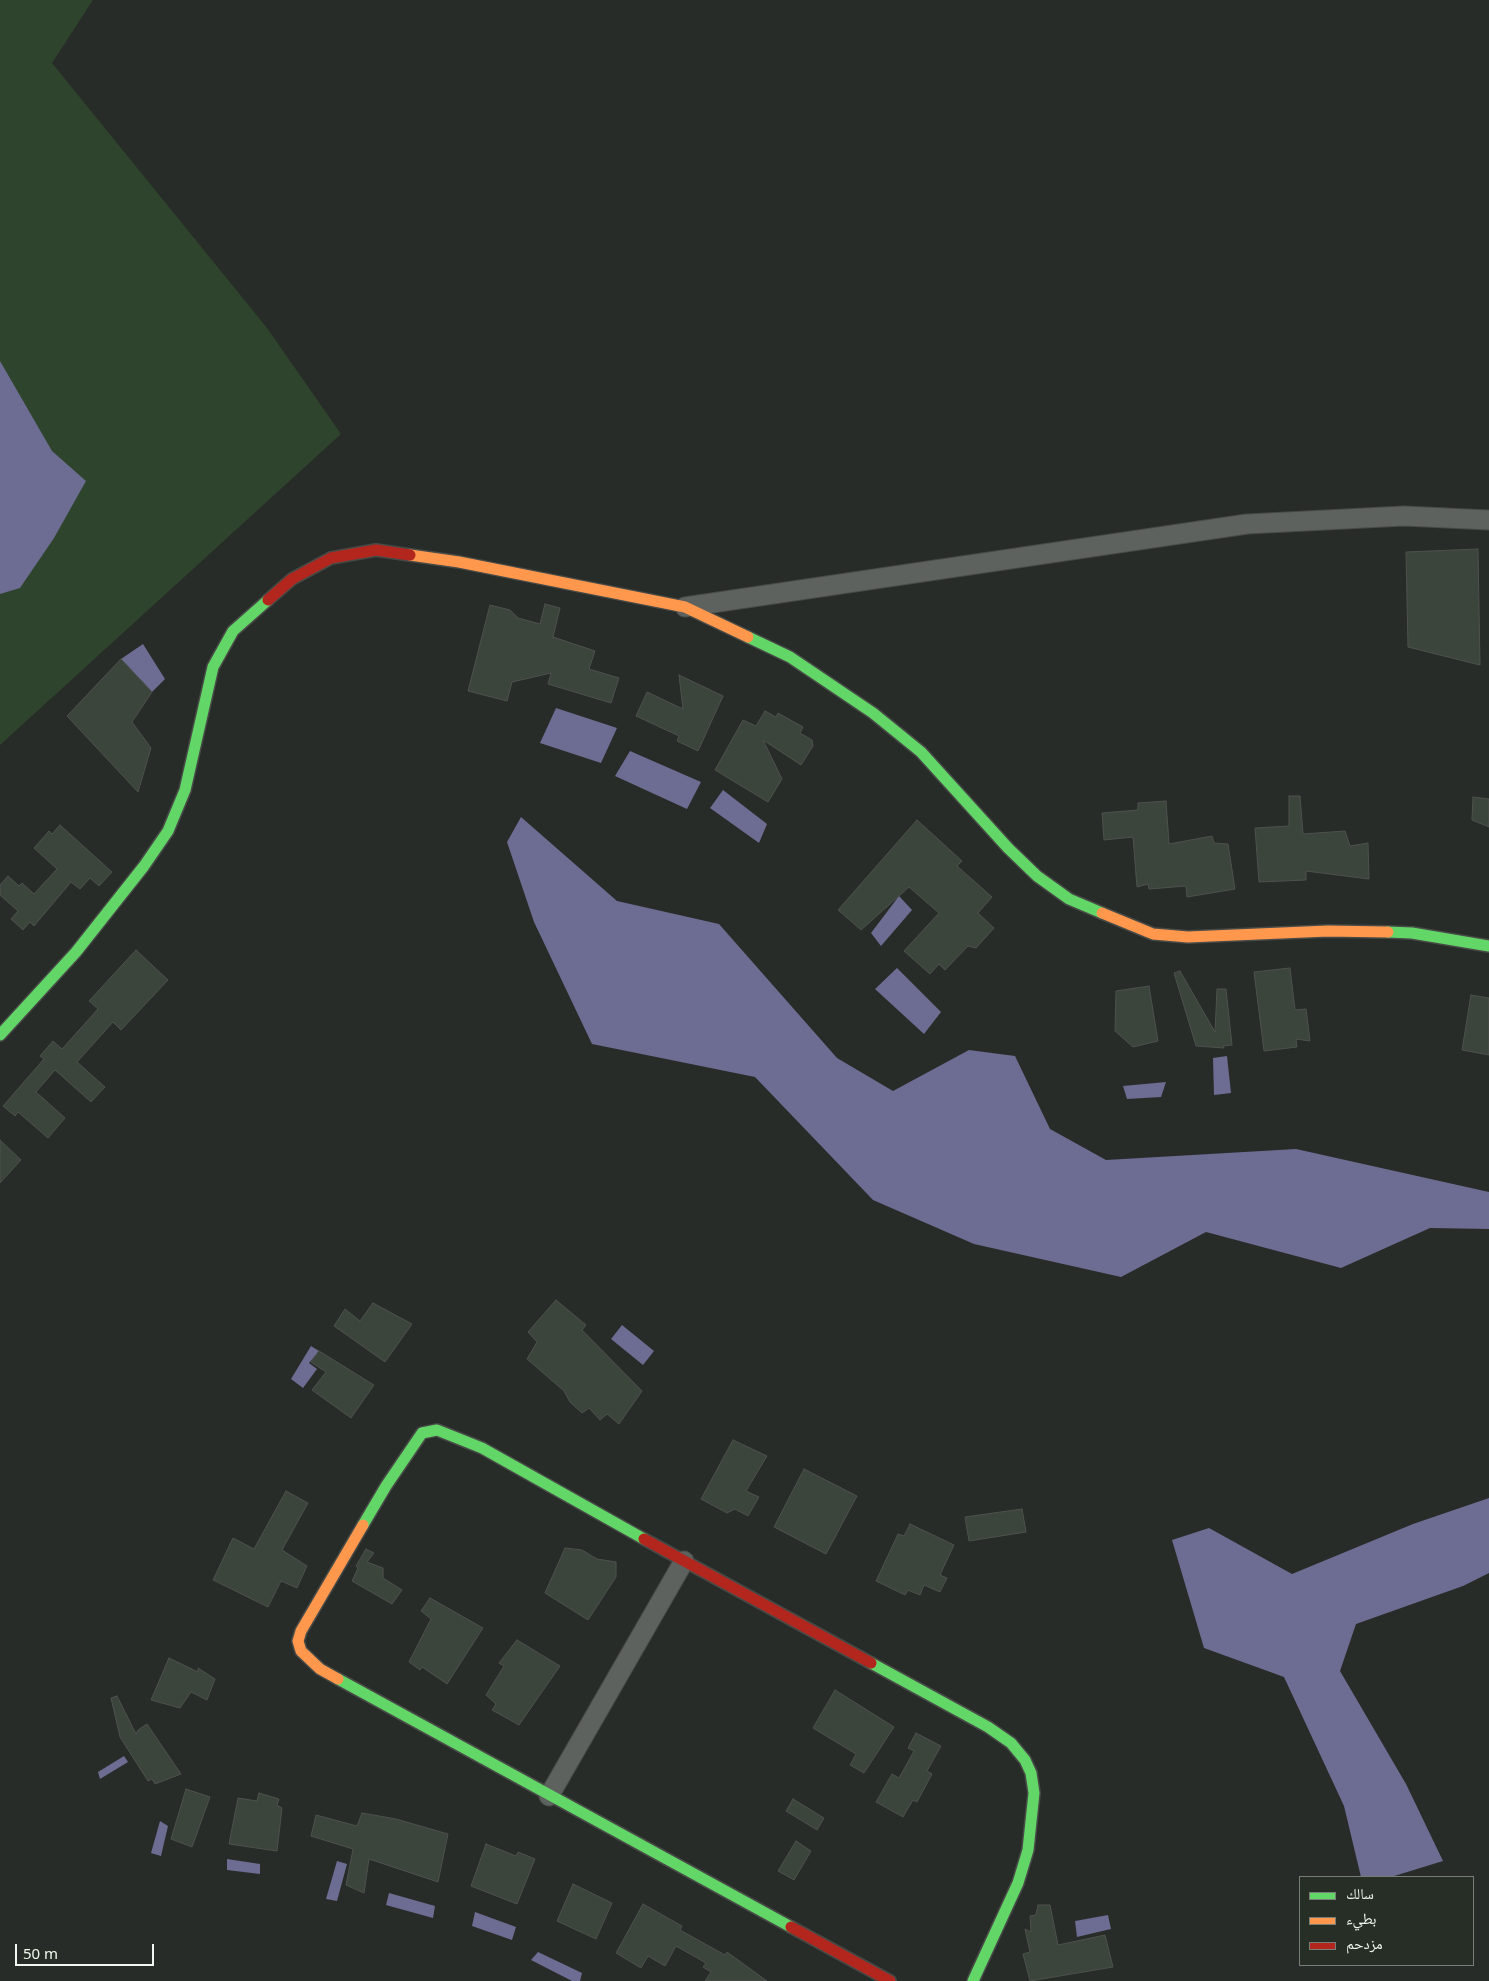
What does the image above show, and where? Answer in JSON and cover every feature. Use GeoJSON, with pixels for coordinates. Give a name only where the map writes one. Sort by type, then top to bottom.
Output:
{"type":"FeatureCollection","features":[{"type":"Feature","properties":{"kind":"street"},"geometry":{"type":"LineString","coordinates":[[684,607],[1247,524],[1404,516],[1489,520]]}},
{"type":"Feature","properties":{"kind":"street"},"geometry":{"type":"LineString","coordinates":[[0,1035],[76,952],[144,866],[168,831],[185,790],[213,667],[232,631],[292,579],[331,558],[376,550],[459,562],[684,607],[790,657],[873,713],[921,752],[1008,848],[1037,876],[1069,899],[1153,934],[1188,937],[1328,931],[1412,933],[1489,946]]}},
{"type":"Feature","properties":{"kind":"street"},"geometry":{"type":"LineString","coordinates":[[890,1981],[548,1796],[320,1669],[300,1651],[298,1641],[305,1624],[386,1486],[422,1434],[429,1430],[437,1430],[454,1435],[482,1448],[684,1562],[988,1727],[1011,1742],[1025,1760],[1031,1773],[1034,1793],[1028,1850],[1018,1883],[973,1981]]}},
{"type":"Feature","properties":{"kind":"street"},"geometry":{"type":"LineString","coordinates":[[548,1796],[684,1562]]}},
{"type":"Feature","properties":{"kind":"green space"},"geometry":{"type":"Polygon","coordinates":[[[0,0],[93,0],[52,63],[267,328],[341,434],[0,745],[0,0]]]}},
{"type":"Feature","properties":{"kind":"water"},"geometry":{"type":"Polygon","coordinates":[[[0,361],[52,451],[86,481],[54,538],[20,588],[0,594],[0,361]]]}},
{"type":"Feature","properties":{"kind":"water"},"geometry":{"type":"Polygon","coordinates":[[[143,644],[165,679],[152,692],[121,659],[143,644]]]}},
{"type":"Feature","properties":{"kind":"water"},"geometry":{"type":"Polygon","coordinates":[[[556,708],[617,728],[601,763],[540,743],[556,708]]]}},
{"type":"Feature","properties":{"kind":"water"},"geometry":{"type":"Polygon","coordinates":[[[630,751],[701,782],[687,809],[615,776],[630,751]]]}},
{"type":"Feature","properties":{"kind":"water"},"geometry":{"type":"Polygon","coordinates":[[[723,790],[767,824],[759,843],[710,808],[723,790]]]}},
{"type":"Feature","properties":{"kind":"water"},"geometry":{"type":"Polygon","coordinates":[[[521,817],[617,901],[719,924],[837,1058],[893,1091],[969,1050],[1015,1056],[1050,1129],[1106,1160],[1296,1149],[1489,1192],[1489,1229],[1430,1228],[1341,1268],[1206,1232],[1121,1277],[974,1244],[873,1200],[755,1077],[592,1044],[534,922],[507,842],[521,817]]]}},
{"type":"Feature","properties":{"kind":"water"},"geometry":{"type":"Polygon","coordinates":[[[899,896],[912,910],[881,946],[871,933],[899,896]]]}},
{"type":"Feature","properties":{"kind":"water"},"geometry":{"type":"Polygon","coordinates":[[[897,968],[941,1012],[924,1034],[875,989],[897,968]]]}},
{"type":"Feature","properties":{"kind":"water"},"geometry":{"type":"Polygon","coordinates":[[[1227,1056],[1231,1093],[1214,1095],[1213,1058],[1227,1056]]]}},
{"type":"Feature","properties":{"kind":"water"},"geometry":{"type":"Polygon","coordinates":[[[1166,1082],[1161,1097],[1127,1099],[1123,1086],[1166,1082]]]}},
{"type":"Feature","properties":{"kind":"water"},"geometry":{"type":"Polygon","coordinates":[[[622,1325],[654,1351],[643,1365],[611,1339],[622,1325]]]}},
{"type":"Feature","properties":{"kind":"water"},"geometry":{"type":"Polygon","coordinates":[[[311,1346],[319,1351],[309,1363],[317,1369],[303,1388],[291,1379],[311,1346]]]}},
{"type":"Feature","properties":{"kind":"water"},"geometry":{"type":"Polygon","coordinates":[[[1489,1498],[1489,1573],[1463,1586],[1356,1624],[1340,1671],[1406,1784],[1443,1861],[1394,1876],[1361,1876],[1344,1806],[1284,1677],[1204,1648],[1172,1540],[1209,1528],[1292,1574],[1413,1524],[1489,1498]]]}},
{"type":"Feature","properties":{"kind":"water"},"geometry":{"type":"Polygon","coordinates":[[[124,1756],[128,1762],[100,1779],[98,1772],[124,1756]]]}},
{"type":"Feature","properties":{"kind":"water"},"geometry":{"type":"Polygon","coordinates":[[[160,1821],[168,1826],[161,1856],[151,1853],[160,1821]]]}},
{"type":"Feature","properties":{"kind":"water"},"geometry":{"type":"Polygon","coordinates":[[[227,1859],[260,1864],[260,1874],[227,1870],[227,1859]]]}},
{"type":"Feature","properties":{"kind":"water"},"geometry":{"type":"Polygon","coordinates":[[[337,1861],[347,1864],[337,1901],[326,1899],[337,1861]]]}},
{"type":"Feature","properties":{"kind":"water"},"geometry":{"type":"Polygon","coordinates":[[[389,1893],[435,1906],[433,1918],[386,1905],[389,1893]]]}},
{"type":"Feature","properties":{"kind":"water"},"geometry":{"type":"Polygon","coordinates":[[[475,1912],[516,1927],[512,1940],[472,1926],[475,1912]]]}},
{"type":"Feature","properties":{"kind":"water"},"geometry":{"type":"Polygon","coordinates":[[[1108,1915],[1111,1929],[1077,1937],[1075,1921],[1108,1915]]]}},
{"type":"Feature","properties":{"kind":"water"},"geometry":{"type":"Polygon","coordinates":[[[538,1952],[582,1973],[580,1981],[572,1981],[531,1960],[538,1952]]]}},
{"type":"Feature","properties":{"kind":"building"},"geometry":{"type":"Polygon","coordinates":[[[1478,549],[1480,665],[1408,647],[1406,552],[1478,549]]]}},
{"type":"Feature","properties":{"kind":"building"},"geometry":{"type":"Polygon","coordinates":[[[545,604],[560,608],[553,637],[595,651],[589,669],[619,678],[611,703],[548,684],[551,673],[512,682],[507,701],[468,691],[490,605],[510,610],[518,618],[540,624],[545,604]]]}},
{"type":"Feature","properties":{"kind":"building"},"geometry":{"type":"Polygon","coordinates":[[[121,659],[152,692],[132,722],[151,748],[138,792],[67,716],[121,659]]]}},
{"type":"Feature","properties":{"kind":"building"},"geometry":{"type":"Polygon","coordinates":[[[679,675],[723,696],[698,751],[677,741],[679,736],[636,716],[647,692],[683,709],[679,675]]]}},
{"type":"Feature","properties":{"kind":"building"},"geometry":{"type":"Polygon","coordinates":[[[765,711],[776,717],[778,713],[803,727],[800,733],[812,740],[813,746],[801,765],[763,740],[782,779],[768,802],[715,770],[743,720],[756,726],[765,711]]]}},
{"type":"Feature","properties":{"kind":"building"},"geometry":{"type":"Polygon","coordinates":[[[1289,796],[1300,796],[1303,834],[1345,831],[1350,846],[1368,843],[1369,879],[1306,871],[1306,880],[1259,882],[1255,828],[1289,826],[1289,796]]]}},
{"type":"Feature","properties":{"kind":"building"},"geometry":{"type":"Polygon","coordinates":[[[1473,797],[1489,799],[1489,827],[1472,820],[1473,797]]]}},
{"type":"Feature","properties":{"kind":"building"},"geometry":{"type":"Polygon","coordinates":[[[1166,801],[1169,844],[1212,836],[1214,843],[1228,844],[1235,889],[1187,897],[1186,886],[1149,889],[1148,884],[1137,887],[1133,837],[1104,840],[1102,813],[1138,810],[1138,803],[1166,801]]]}},
{"type":"Feature","properties":{"kind":"building"},"geometry":{"type":"Polygon","coordinates":[[[917,820],[962,861],[957,866],[992,897],[978,913],[994,928],[976,948],[968,946],[945,970],[939,964],[930,974],[904,951],[939,913],[909,887],[861,930],[838,910],[917,820]]]}},
{"type":"Feature","properties":{"kind":"building"},"geometry":{"type":"Polygon","coordinates":[[[60,825],[112,872],[99,886],[90,878],[80,889],[71,882],[34,926],[30,922],[23,930],[11,919],[18,911],[0,895],[0,885],[8,876],[19,886],[22,883],[34,894],[57,869],[34,848],[49,831],[52,834],[60,825]]]}},
{"type":"Feature","properties":{"kind":"building"},"geometry":{"type":"Polygon","coordinates":[[[136,950],[168,980],[121,1030],[113,1022],[77,1062],[105,1087],[91,1102],[55,1070],[36,1092],[65,1118],[48,1138],[18,1112],[15,1116],[3,1106],[44,1059],[40,1056],[53,1041],[62,1049],[98,1009],[89,1001],[136,950]]]}},
{"type":"Feature","properties":{"kind":"building"},"geometry":{"type":"Polygon","coordinates":[[[1290,968],[1295,1010],[1306,1009],[1310,1041],[1296,1039],[1297,1047],[1264,1051],[1254,972],[1290,968]]]}},
{"type":"Feature","properties":{"kind":"building"},"geometry":{"type":"Polygon","coordinates":[[[1180,971],[1215,1032],[1217,989],[1226,989],[1232,1045],[1223,1046],[1224,1048],[1196,1046],[1174,973],[1180,971]]]}},
{"type":"Feature","properties":{"kind":"building"},"geometry":{"type":"Polygon","coordinates":[[[1149,986],[1158,1041],[1133,1047],[1115,1031],[1116,991],[1149,986]]]}},
{"type":"Feature","properties":{"kind":"building"},"geometry":{"type":"Polygon","coordinates":[[[1471,995],[1489,998],[1489,1055],[1462,1050],[1471,995]]]}},
{"type":"Feature","properties":{"kind":"building"},"geometry":{"type":"Polygon","coordinates":[[[0,1140],[21,1160],[0,1183],[0,1140]]]}},
{"type":"Feature","properties":{"kind":"building"},"geometry":{"type":"Polygon","coordinates":[[[556,1300],[586,1325],[582,1330],[642,1391],[619,1424],[607,1414],[600,1420],[589,1408],[582,1413],[570,1402],[564,1391],[527,1359],[537,1342],[528,1332],[556,1300]]]}},
{"type":"Feature","properties":{"kind":"building"},"geometry":{"type":"Polygon","coordinates":[[[373,1303],[412,1324],[385,1362],[334,1326],[345,1309],[360,1321],[373,1303]]]}},
{"type":"Feature","properties":{"kind":"building"},"geometry":{"type":"Polygon","coordinates":[[[319,1351],[374,1385],[351,1418],[312,1390],[326,1372],[311,1362],[319,1351]]]}},
{"type":"Feature","properties":{"kind":"building"},"geometry":{"type":"Polygon","coordinates":[[[733,1440],[767,1456],[746,1491],[759,1497],[748,1516],[735,1509],[727,1513],[701,1499],[733,1440]]]}},
{"type":"Feature","properties":{"kind":"building"},"geometry":{"type":"Polygon","coordinates":[[[804,1469],[857,1496],[826,1554],[774,1527],[804,1469]]]}},
{"type":"Feature","properties":{"kind":"building"},"geometry":{"type":"Polygon","coordinates":[[[286,1491],[308,1503],[282,1550],[307,1566],[297,1588],[281,1581],[268,1607],[213,1580],[233,1538],[254,1549],[286,1491]]]}},
{"type":"Feature","properties":{"kind":"building"},"geometry":{"type":"Polygon","coordinates":[[[1022,1509],[1026,1532],[969,1541],[965,1517],[1022,1509]]]}},
{"type":"Feature","properties":{"kind":"building"},"geometry":{"type":"Polygon","coordinates":[[[910,1524],[954,1545],[940,1575],[947,1578],[940,1592],[924,1585],[920,1595],[908,1590],[905,1595],[876,1581],[898,1534],[904,1536],[910,1524]]]}},
{"type":"Feature","properties":{"kind":"building"},"geometry":{"type":"Polygon","coordinates":[[[565,1548],[582,1550],[597,1559],[616,1562],[616,1577],[588,1620],[545,1593],[565,1548]]]}},
{"type":"Feature","properties":{"kind":"building"},"geometry":{"type":"Polygon","coordinates":[[[366,1549],[374,1553],[367,1562],[383,1568],[383,1578],[402,1590],[392,1604],[352,1581],[358,1568],[356,1566],[366,1549]]]}},
{"type":"Feature","properties":{"kind":"building"},"geometry":{"type":"Polygon","coordinates":[[[430,1598],[483,1628],[447,1684],[422,1667],[420,1670],[409,1662],[431,1619],[421,1611],[430,1598]]]}},
{"type":"Feature","properties":{"kind":"building"},"geometry":{"type":"Polygon","coordinates":[[[517,1640],[560,1666],[519,1725],[492,1710],[496,1704],[486,1695],[504,1666],[499,1663],[517,1640]]]}},
{"type":"Feature","properties":{"kind":"building"},"geometry":{"type":"Polygon","coordinates":[[[169,1658],[198,1672],[198,1668],[215,1679],[207,1700],[191,1692],[180,1708],[151,1700],[169,1658]]]}},
{"type":"Feature","properties":{"kind":"building"},"geometry":{"type":"Polygon","coordinates":[[[835,1690],[894,1727],[864,1773],[850,1765],[856,1754],[813,1728],[835,1690]]]}},
{"type":"Feature","properties":{"kind":"building"},"geometry":{"type":"Polygon","coordinates":[[[117,1696],[136,1734],[138,1730],[147,1724],[181,1774],[155,1784],[152,1779],[148,1781],[120,1737],[111,1698],[117,1696]]]}},
{"type":"Feature","properties":{"kind":"building"},"geometry":{"type":"Polygon","coordinates":[[[916,1733],[941,1746],[927,1771],[932,1774],[917,1802],[913,1800],[903,1817],[876,1802],[892,1774],[899,1778],[914,1751],[908,1748],[916,1733]]]}},
{"type":"Feature","properties":{"kind":"building"},"geometry":{"type":"Polygon","coordinates":[[[186,1789],[210,1797],[192,1847],[171,1839],[186,1789]]]}},
{"type":"Feature","properties":{"kind":"building"},"geometry":{"type":"Polygon","coordinates":[[[259,1793],[279,1799],[277,1805],[282,1808],[277,1851],[229,1844],[238,1798],[257,1801],[259,1793]]]}},
{"type":"Feature","properties":{"kind":"building"},"geometry":{"type":"Polygon","coordinates":[[[793,1799],[824,1818],[817,1830],[786,1811],[793,1799]]]}},
{"type":"Feature","properties":{"kind":"building"},"geometry":{"type":"Polygon","coordinates":[[[362,1813],[396,1819],[448,1834],[438,1882],[369,1859],[364,1893],[346,1885],[353,1849],[311,1836],[316,1815],[357,1826],[362,1813]]]}},
{"type":"Feature","properties":{"kind":"building"},"geometry":{"type":"Polygon","coordinates":[[[796,1841],[811,1851],[794,1880],[778,1871],[796,1841]]]}},
{"type":"Feature","properties":{"kind":"building"},"geometry":{"type":"Polygon","coordinates":[[[486,1844],[516,1856],[518,1852],[535,1859],[517,1904],[471,1886],[486,1844]]]}},
{"type":"Feature","properties":{"kind":"building"},"geometry":{"type":"Polygon","coordinates":[[[573,1884],[612,1903],[596,1939],[557,1921],[573,1884]]]}},
{"type":"Feature","properties":{"kind":"building"},"geometry":{"type":"Polygon","coordinates":[[[643,1904],[682,1926],[680,1930],[725,1955],[727,1952],[767,1981],[705,1981],[711,1972],[703,1967],[706,1963],[676,1946],[665,1966],[648,1956],[641,1968],[616,1953],[643,1904]]]}},
{"type":"Feature","properties":{"kind":"building"},"geometry":{"type":"Polygon","coordinates":[[[1038,1905],[1050,1905],[1058,1945],[1105,1935],[1113,1967],[1030,1981],[1023,1954],[1030,1952],[1025,1929],[1031,1932],[1030,1916],[1036,1915],[1038,1905]]]}},
{"type":"Feature","properties":{"kind":"traffic: fast"},"geometry":{"type":"LineString","coordinates":[[0,1035],[76,952],[144,866],[168,831],[185,790],[213,667],[233,631],[268,600]]}},
{"type":"Feature","properties":{"kind":"traffic: fast"},"geometry":{"type":"LineString","coordinates":[[748,637],[790,657],[873,713],[921,752],[1008,848],[1037,876],[1069,899],[1102,913]]}},
{"type":"Feature","properties":{"kind":"traffic: fast"},"geometry":{"type":"LineString","coordinates":[[1388,932],[1412,933],[1489,946]]}},
{"type":"Feature","properties":{"kind":"traffic: fast"},"geometry":{"type":"LineString","coordinates":[[363,1525],[386,1486],[422,1433],[437,1430],[482,1448],[644,1539]]}},
{"type":"Feature","properties":{"kind":"traffic: fast"},"geometry":{"type":"LineString","coordinates":[[871,1663],[988,1727],[1011,1743],[1025,1760],[1031,1773],[1034,1793],[1028,1850],[1018,1883],[973,1981]]}},
{"type":"Feature","properties":{"kind":"traffic: fast"},"geometry":{"type":"LineString","coordinates":[[338,1679],[791,1927]]}},
{"type":"Feature","properties":{"kind":"traffic: slow"},"geometry":{"type":"LineString","coordinates":[[410,555],[459,562],[685,607],[748,637]]}},
{"type":"Feature","properties":{"kind":"traffic: slow"},"geometry":{"type":"LineString","coordinates":[[1102,913],[1153,934],[1188,937],[1328,931],[1388,932]]}},
{"type":"Feature","properties":{"kind":"traffic: slow"},"geometry":{"type":"LineString","coordinates":[[338,1679],[320,1669],[301,1651],[298,1641],[301,1631],[363,1525]]}},
{"type":"Feature","properties":{"kind":"traffic: jam"},"geometry":{"type":"LineString","coordinates":[[268,600],[292,579],[331,558],[376,550],[410,555]]}},
{"type":"Feature","properties":{"kind":"traffic: jam"},"geometry":{"type":"LineString","coordinates":[[644,1539],[871,1663]]}},
{"type":"Feature","properties":{"kind":"traffic: jam"},"geometry":{"type":"LineString","coordinates":[[791,1927],[890,1981]]}}]}
